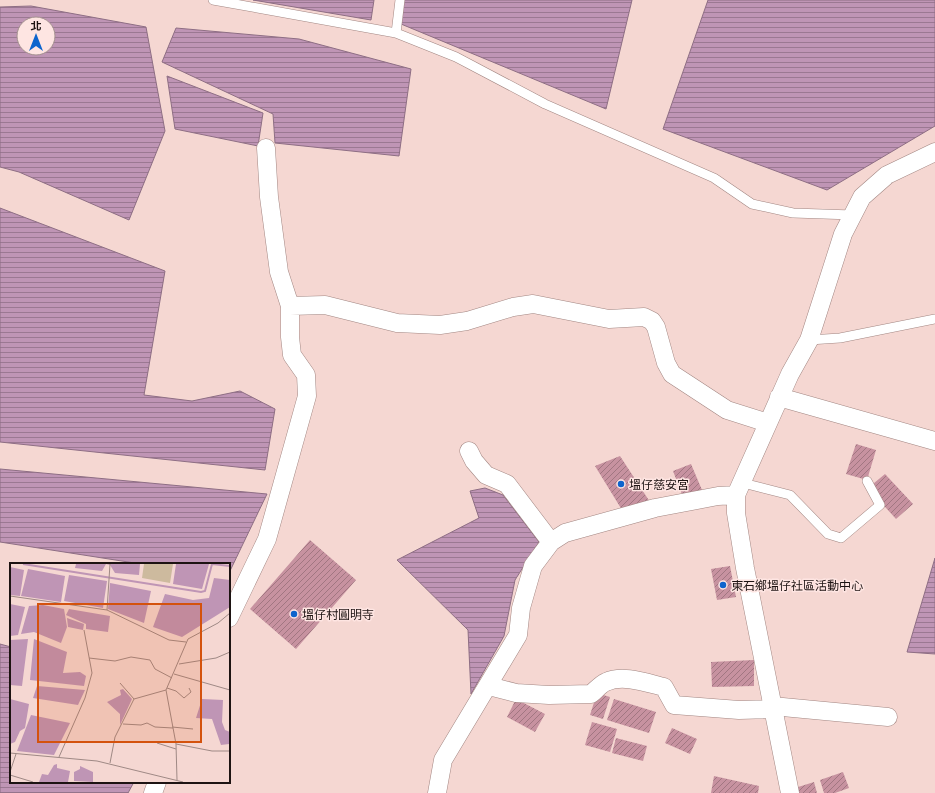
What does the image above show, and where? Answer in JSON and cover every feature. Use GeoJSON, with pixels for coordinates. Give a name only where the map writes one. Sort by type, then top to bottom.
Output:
{"type":"FeatureCollection","features":[{"type":"Feature","properties":{"kind":"street"},"geometry":{"type":"LineString","coordinates":[[230,616],[267,539],[307,396],[306,375],[292,355],[290,337],[290,306],[278,272],[269,197],[266,148]]}},
{"type":"Feature","properties":{"kind":"street"},"geometry":{"type":"LineString","coordinates":[[790,793],[745,568],[736,513],[740,489],[779,397],[808,340],[843,234],[862,197],[887,175],[935,152]]}},
{"type":"Feature","properties":{"kind":"street"},"geometry":{"type":"LineString","coordinates":[[290,306],[324,306],[397,323],[440,325],[467,321],[513,307],[533,304],[609,320],[644,317],[652,321],[656,327],[666,363],[672,374],[727,410],[768,423]]}},
{"type":"Feature","properties":{"kind":"street"},"geometry":{"type":"LineString","coordinates":[[779,397],[935,441]]}},
{"type":"Feature","properties":{"kind":"street"},"geometry":{"type":"LineString","coordinates":[[469,451],[474,462],[486,475],[507,484],[551,542]]}},
{"type":"Feature","properties":{"kind":"street"},"geometry":{"type":"LineString","coordinates":[[437,793],[443,760],[489,686],[518,635],[521,608],[533,566],[551,542],[565,533],[655,508],[718,496],[740,489]]}},
{"type":"Feature","properties":{"kind":"street"},"geometry":{"type":"LineString","coordinates":[[489,686],[516,693],[591,694],[605,682],[613,679],[628,679],[664,687],[674,705],[739,710],[773,708],[888,717]]}},
{"type":"Feature","properties":{"kind":"street"},"geometry":{"type":"LineString","coordinates":[[153,793],[157,783]]}},
{"type":"Feature","properties":{"kind":"lane"},"geometry":{"type":"LineString","coordinates":[[213,0],[396,33],[456,56],[545,104],[714,178],[752,204],[793,213],[853,215]]}},
{"type":"Feature","properties":{"kind":"lane"},"geometry":{"type":"LineString","coordinates":[[396,33],[400,0]]}},
{"type":"Feature","properties":{"kind":"lane"},"geometry":{"type":"LineString","coordinates":[[808,340],[840,338],[935,319]]}},
{"type":"Feature","properties":{"kind":"lane"},"geometry":{"type":"LineString","coordinates":[[740,489],[790,495],[828,534],[841,538],[880,505],[867,481]]}},
{"type":"Feature","properties":{"kind":"shaded area"},"geometry":{"type":"Polygon","coordinates":[[[253,0],[374,0],[371,20],[253,0]]]}},
{"type":"Feature","properties":{"kind":"shaded area"},"geometry":{"type":"Polygon","coordinates":[[[403,0],[632,0],[606,109],[401,24],[403,0]]]}},
{"type":"Feature","properties":{"kind":"shaded area"},"geometry":{"type":"Polygon","coordinates":[[[708,0],[935,0],[935,126],[827,190],[663,129],[708,0]]]}},
{"type":"Feature","properties":{"kind":"shaded area"},"geometry":{"type":"Polygon","coordinates":[[[31,6],[146,27],[165,131],[129,220],[19,172],[0,167],[0,7],[31,6]]]}},
{"type":"Feature","properties":{"kind":"shaded area"},"geometry":{"type":"Polygon","coordinates":[[[176,28],[299,39],[411,69],[399,156],[275,143],[273,114],[162,62],[176,28]]]}},
{"type":"Feature","properties":{"kind":"shaded area"},"geometry":{"type":"Polygon","coordinates":[[[167,76],[263,113],[258,146],[175,129],[167,76]]]}},
{"type":"Feature","properties":{"kind":"shaded area"},"geometry":{"type":"Polygon","coordinates":[[[0,208],[165,271],[144,395],[192,401],[240,391],[275,409],[265,470],[0,442],[0,208]]]}},
{"type":"Feature","properties":{"kind":"shaded area"},"geometry":{"type":"Polygon","coordinates":[[[0,469],[267,494],[230,571],[230,563],[135,563],[0,542],[0,469]]]}},
{"type":"Feature","properties":{"kind":"shaded area"},"geometry":{"type":"Polygon","coordinates":[[[485,488],[503,495],[539,542],[515,580],[504,636],[471,694],[468,630],[397,560],[479,518],[470,491],[485,488]]]}},
{"type":"Feature","properties":{"kind":"shaded area"},"geometry":{"type":"Polygon","coordinates":[[[935,558],[935,654],[907,652],[935,558]]]}},
{"type":"Feature","properties":{"kind":"shaded area"},"geometry":{"type":"Polygon","coordinates":[[[0,644],[10,647],[10,783],[133,783],[128,793],[0,793],[0,644]]]}},
{"type":"Feature","properties":{"kind":"building"},"geometry":{"type":"Polygon","coordinates":[[[856,444],[876,450],[867,480],[846,474],[856,444]]]}},
{"type":"Feature","properties":{"kind":"building"},"geometry":{"type":"Polygon","coordinates":[[[620,456],[650,502],[622,510],[595,466],[620,456]]]}},
{"type":"Feature","properties":{"kind":"building"},"geometry":{"type":"Polygon","coordinates":[[[691,464],[702,490],[683,497],[673,471],[691,464]]]}},
{"type":"Feature","properties":{"kind":"building"},"geometry":{"type":"Polygon","coordinates":[[[885,474],[913,504],[896,519],[868,488],[885,474]]]}},
{"type":"Feature","properties":{"kind":"building"},"geometry":{"type":"Polygon","coordinates":[[[310,540],[356,580],[296,649],[250,609],[310,540]]]}},
{"type":"Feature","properties":{"kind":"building"},"geometry":{"type":"Polygon","coordinates":[[[730,566],[736,597],[717,600],[711,569],[730,566]]]}},
{"type":"Feature","properties":{"kind":"building"},"geometry":{"type":"Polygon","coordinates":[[[754,660],[754,686],[712,687],[711,662],[754,660]]]}},
{"type":"Feature","properties":{"kind":"building"},"geometry":{"type":"Polygon","coordinates":[[[597,693],[610,697],[603,719],[590,715],[597,693]]]}},
{"type":"Feature","properties":{"kind":"building"},"geometry":{"type":"Polygon","coordinates":[[[516,699],[545,714],[535,732],[507,717],[516,699]]]}},
{"type":"Feature","properties":{"kind":"building"},"geometry":{"type":"Polygon","coordinates":[[[614,699],[656,712],[649,733],[607,720],[614,699]]]}},
{"type":"Feature","properties":{"kind":"building"},"geometry":{"type":"Polygon","coordinates":[[[592,722],[617,729],[610,752],[585,745],[592,722]]]}},
{"type":"Feature","properties":{"kind":"building"},"geometry":{"type":"Polygon","coordinates":[[[672,728],[697,739],[690,754],[665,743],[672,728]]]}},
{"type":"Feature","properties":{"kind":"building"},"geometry":{"type":"Polygon","coordinates":[[[616,738],[647,746],[643,761],[612,753],[616,738]]]}},
{"type":"Feature","properties":{"kind":"building"},"geometry":{"type":"Polygon","coordinates":[[[843,772],[849,788],[835,793],[824,793],[820,780],[843,772]]]}},
{"type":"Feature","properties":{"kind":"building"},"geometry":{"type":"Polygon","coordinates":[[[714,776],[759,786],[758,793],[711,793],[714,776]]]}},
{"type":"Feature","properties":{"kind":"building"},"geometry":{"type":"Polygon","coordinates":[[[814,782],[817,793],[797,793],[795,788],[814,782]]]}},
{"type":"Feature","properties":{"kind":"place","name":"塭仔慈安宮"},"geometry":{"type":"Point","coordinates":[621,484]}},
{"type":"Feature","properties":{"kind":"place","name":"東石鄉塭仔社區活動中心"},"geometry":{"type":"Point","coordinates":[723,585]}},
{"type":"Feature","properties":{"kind":"place","name":"塭仔村圓明寺"},"geometry":{"type":"Point","coordinates":[294,614]}}]}
